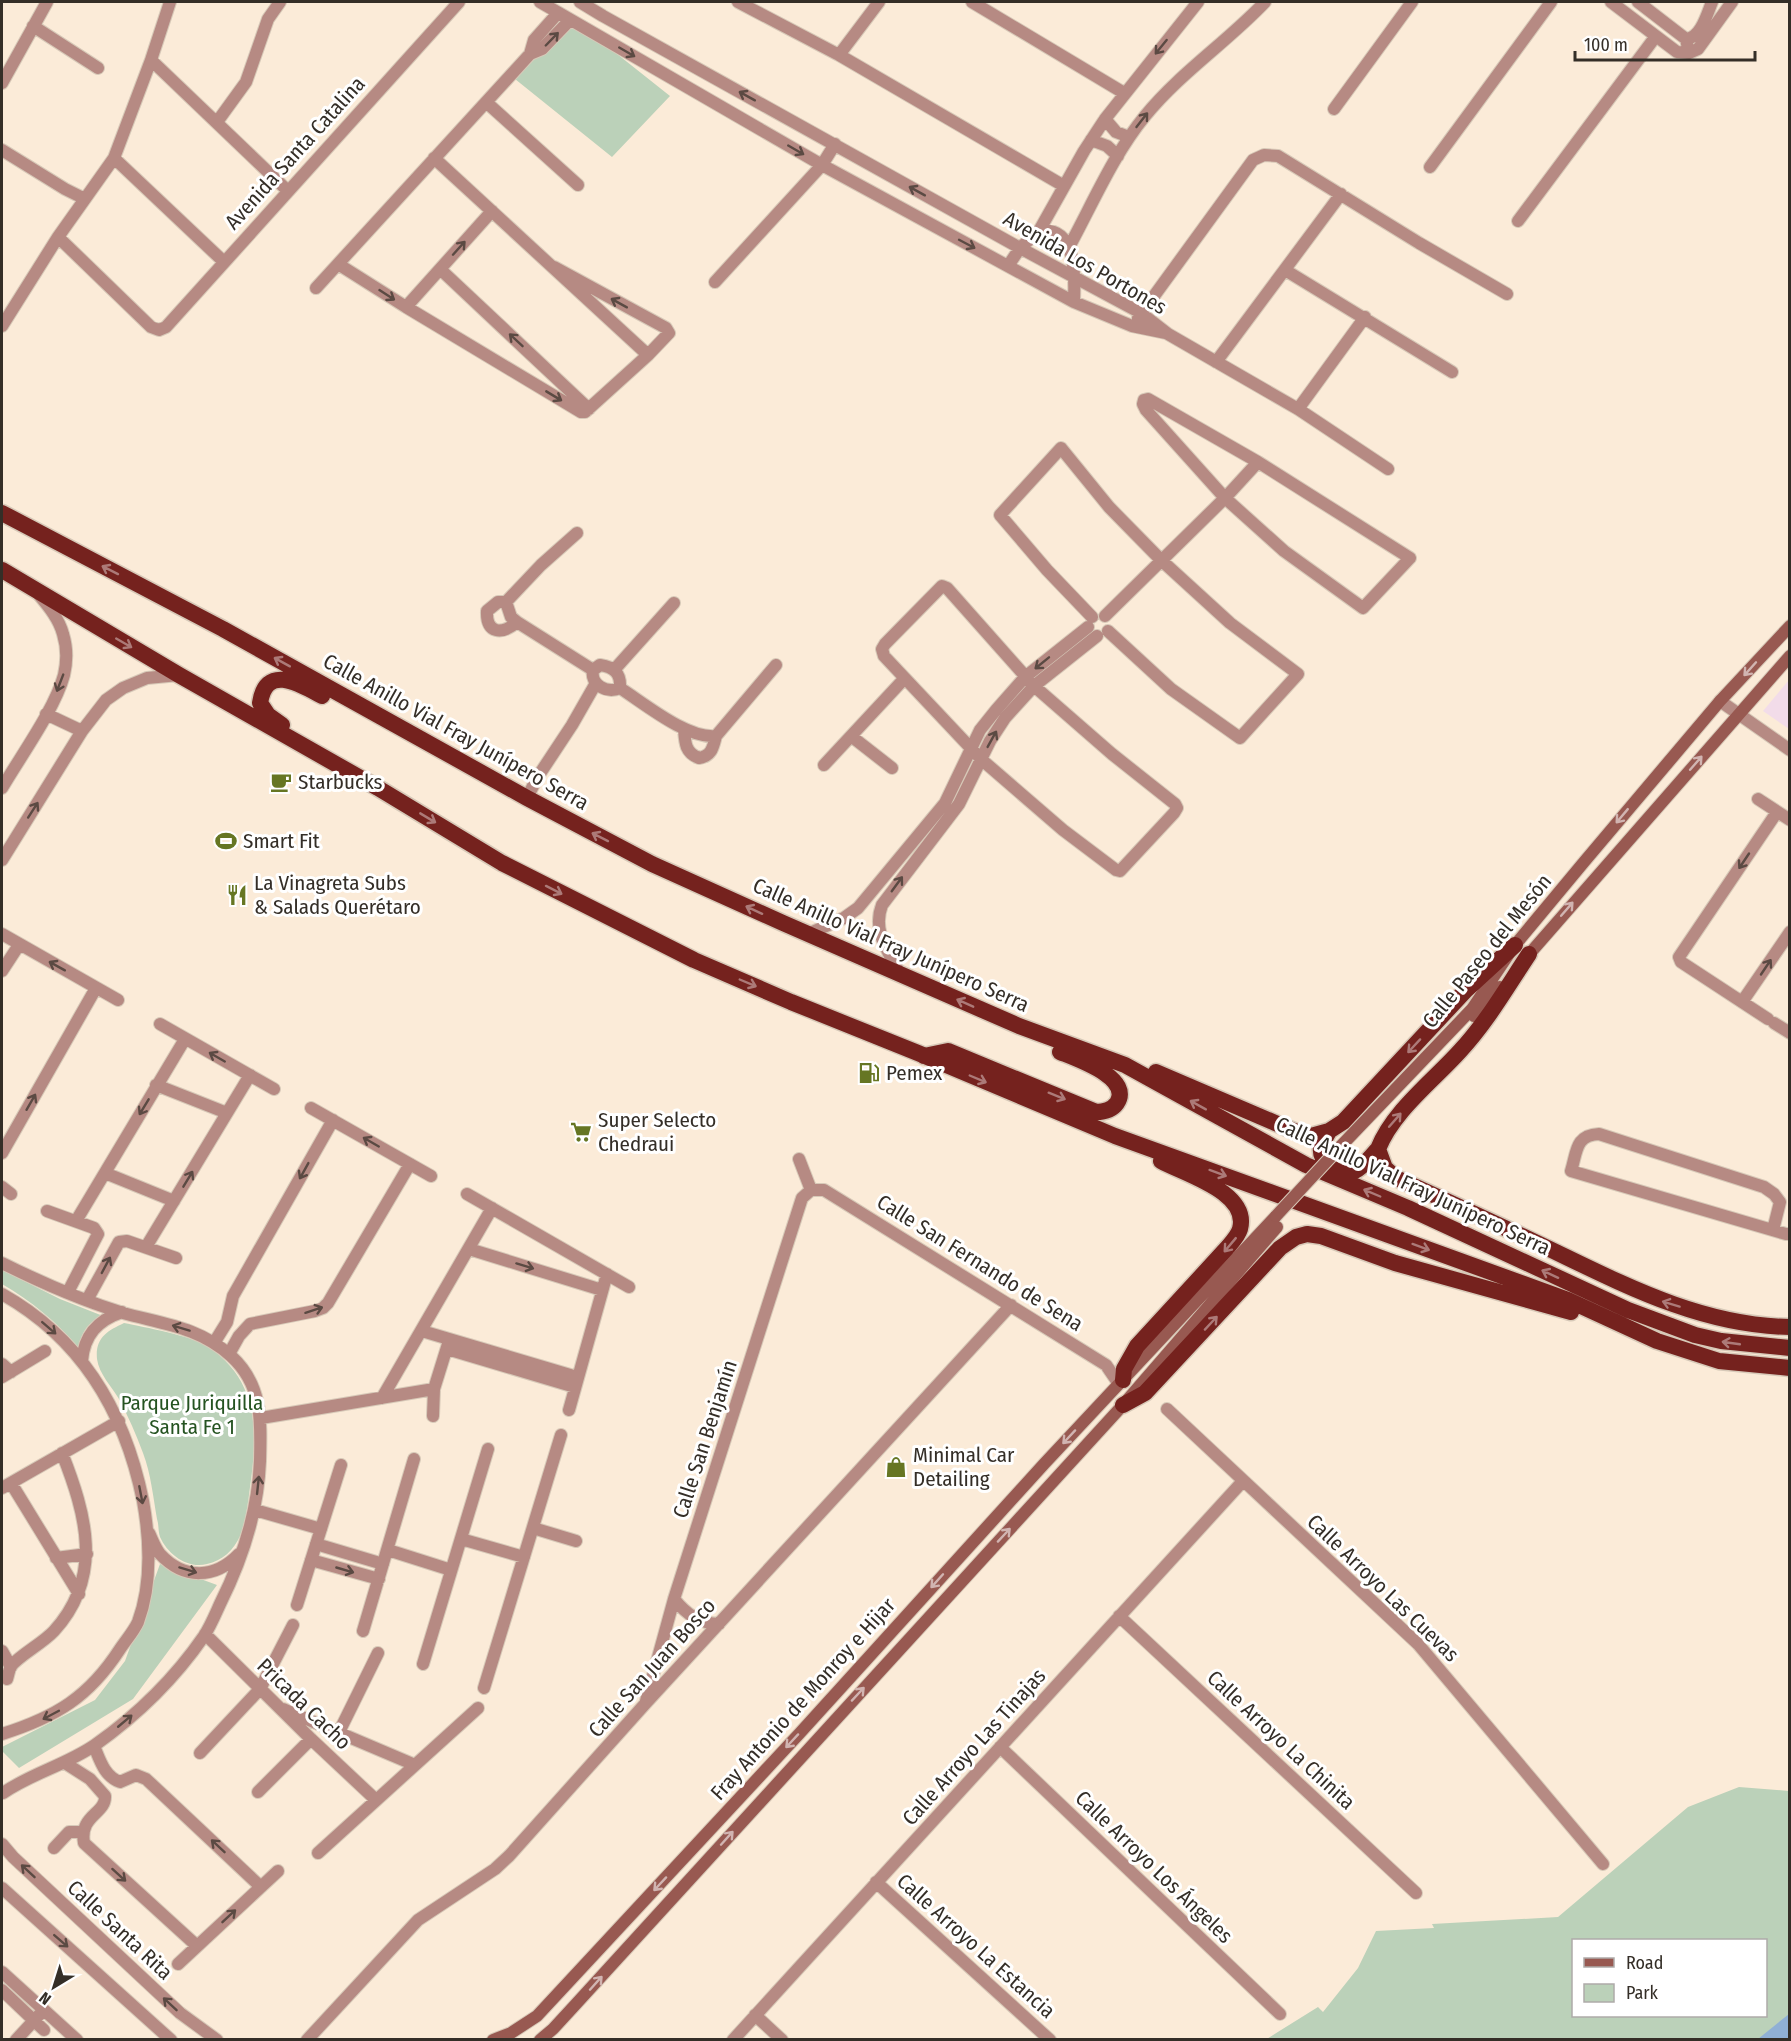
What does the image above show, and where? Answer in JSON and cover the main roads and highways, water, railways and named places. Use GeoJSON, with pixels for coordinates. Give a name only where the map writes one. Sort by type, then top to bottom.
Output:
{"type":"FeatureCollection","features":[{"type":"Feature","properties":{"kind":"highway","name":"Calle Anillo Vial Fray Junípero Serra"},"geometry":{"type":"LineString","coordinates":[[2,513],[223,629],[527,798],[652,864],[1019,1026],[1125,1065],[1306,1165],[1408,1208],[1628,1310],[1695,1335],[1720,1341],[1790,1348]]}},
{"type":"Feature","properties":{"kind":"highway","name":"Calle Anillo Vial Fray Junípero Serra"},"geometry":{"type":"LineString","coordinates":[[2,570],[179,675],[378,788],[502,863],[694,960],[1115,1136],[1568,1300],[1689,1352],[1719,1361],[1790,1368]]}},
{"type":"Feature","properties":{"kind":"highway"},"geometry":{"type":"LineString","coordinates":[[378,788],[335,755],[279,724],[268,715],[260,703],[264,688],[273,680],[281,679],[305,687],[383,729],[410,733]]}},
{"type":"Feature","properties":{"kind":"highway"},"geometry":{"type":"LineString","coordinates":[[1125,1065],[1162,1073],[1294,1131],[1311,1136],[1329,1131],[1343,1122],[1466,990],[1522,950]]}},
{"type":"Feature","properties":{"kind":"highway"},"geometry":{"type":"LineString","coordinates":[[1329,1131],[1321,1147],[1322,1156],[1329,1166],[1339,1172],[1350,1173],[1364,1165],[1378,1149],[1391,1123],[1462,1050],[1487,1018],[1522,950]]}},
{"type":"Feature","properties":{"kind":"highway"},"geometry":{"type":"LineString","coordinates":[[924,1056],[948,1051],[1096,1112],[1105,1112],[1116,1104],[1120,1088],[1105,1073],[1043,1044],[1019,1026]]}},
{"type":"Feature","properties":{"kind":"highway"},"geometry":{"type":"LineString","coordinates":[[1115,1136],[1221,1190],[1236,1205],[1241,1219],[1239,1231],[1232,1242],[1137,1346],[1124,1369],[1124,1379]]}},
{"type":"Feature","properties":{"kind":"highway"},"geometry":{"type":"LineString","coordinates":[[1378,1149],[1384,1168],[1396,1178],[1595,1272],[1665,1302],[1738,1323],[1788,1326]]}},
{"type":"Feature","properties":{"kind":"highway"},"geometry":{"type":"LineString","coordinates":[[1408,1208],[1452,1218],[1538,1244]]}},
{"type":"Feature","properties":{"kind":"highway"},"geometry":{"type":"LineString","coordinates":[[1123,1405],[1145,1393],[1280,1248],[1296,1237],[1307,1234],[1321,1236],[1395,1263],[1632,1329]]}},
{"type":"Feature","properties":{"kind":"highway"},"geometry":{"type":"LineString","coordinates":[[1719,1361],[1790,1378]]}},
{"type":"Feature","properties":{"kind":"main road","name":"Calle Paseo del Mesón"},"geometry":{"type":"LineString","coordinates":[[1124,1379],[1342,1149],[1477,1013],[1522,950],[1720,701],[1790,626]]}},
{"type":"Feature","properties":{"kind":"main road","name":"Calle Paseo del Mesón"},"geometry":{"type":"LineString","coordinates":[[1522,950],[1790,656]]}},
{"type":"Feature","properties":{"kind":"main road","name":"Calle Paseo del Mesón"},"geometry":{"type":"LineString","coordinates":[[1139,1385],[1279,1218]]}},
{"type":"Feature","properties":{"kind":"main road","name":"Fray Antonio de Monroy e Hijar"},"geometry":{"type":"LineString","coordinates":[[493,2040],[512,2036],[537,2016],[562,1990],[1124,1379]]}},
{"type":"Feature","properties":{"kind":"main road","name":"Fray Antonio de Monroy e Hijar"},"geometry":{"type":"LineString","coordinates":[[540,2040],[576,2004],[1139,1385]]}},
{"type":"Feature","properties":{"kind":"main road"},"geometry":{"type":"LineString","coordinates":[[818,1712],[831,1723]]}},
{"type":"Feature","properties":{"kind":"main road"},"geometry":{"type":"LineString","coordinates":[[562,1990],[576,2004]]}},
{"type":"Feature","properties":{"kind":"water"},"geometry":{"type":"Polygon","coordinates":[[[1789,2014],[1789,2039],[1758,2039],[1789,2014]]]}},
{"type":"Feature","properties":{"kind":"place","name":"Starbucks"},"geometry":{"type":"Point","coordinates":[281,782]}},
{"type":"Feature","properties":{"kind":"place","name":"Smart Fit"},"geometry":{"type":"Point","coordinates":[226,841]}},
{"type":"Feature","properties":{"kind":"place","name":"La Vinagreta Subs & Salads Querétaro"},"geometry":{"type":"Point","coordinates":[237,895]}},
{"type":"Feature","properties":{"kind":"place","name":"Pemex"},"geometry":{"type":"Point","coordinates":[869,1073]}},
{"type":"Feature","properties":{"kind":"place","name":"Super Selecto Chedraui"},"geometry":{"type":"Point","coordinates":[581,1132]}},
{"type":"Feature","properties":{"kind":"place","name":"Minimal Car Detailing"},"geometry":{"type":"Point","coordinates":[896,1467]}},
{"type":"Feature","properties":{"kind":"park label","name":"Parque Juriquilla Santa Fe 1"},"geometry":{"type":"Point","coordinates":[192,1415]}}]}
